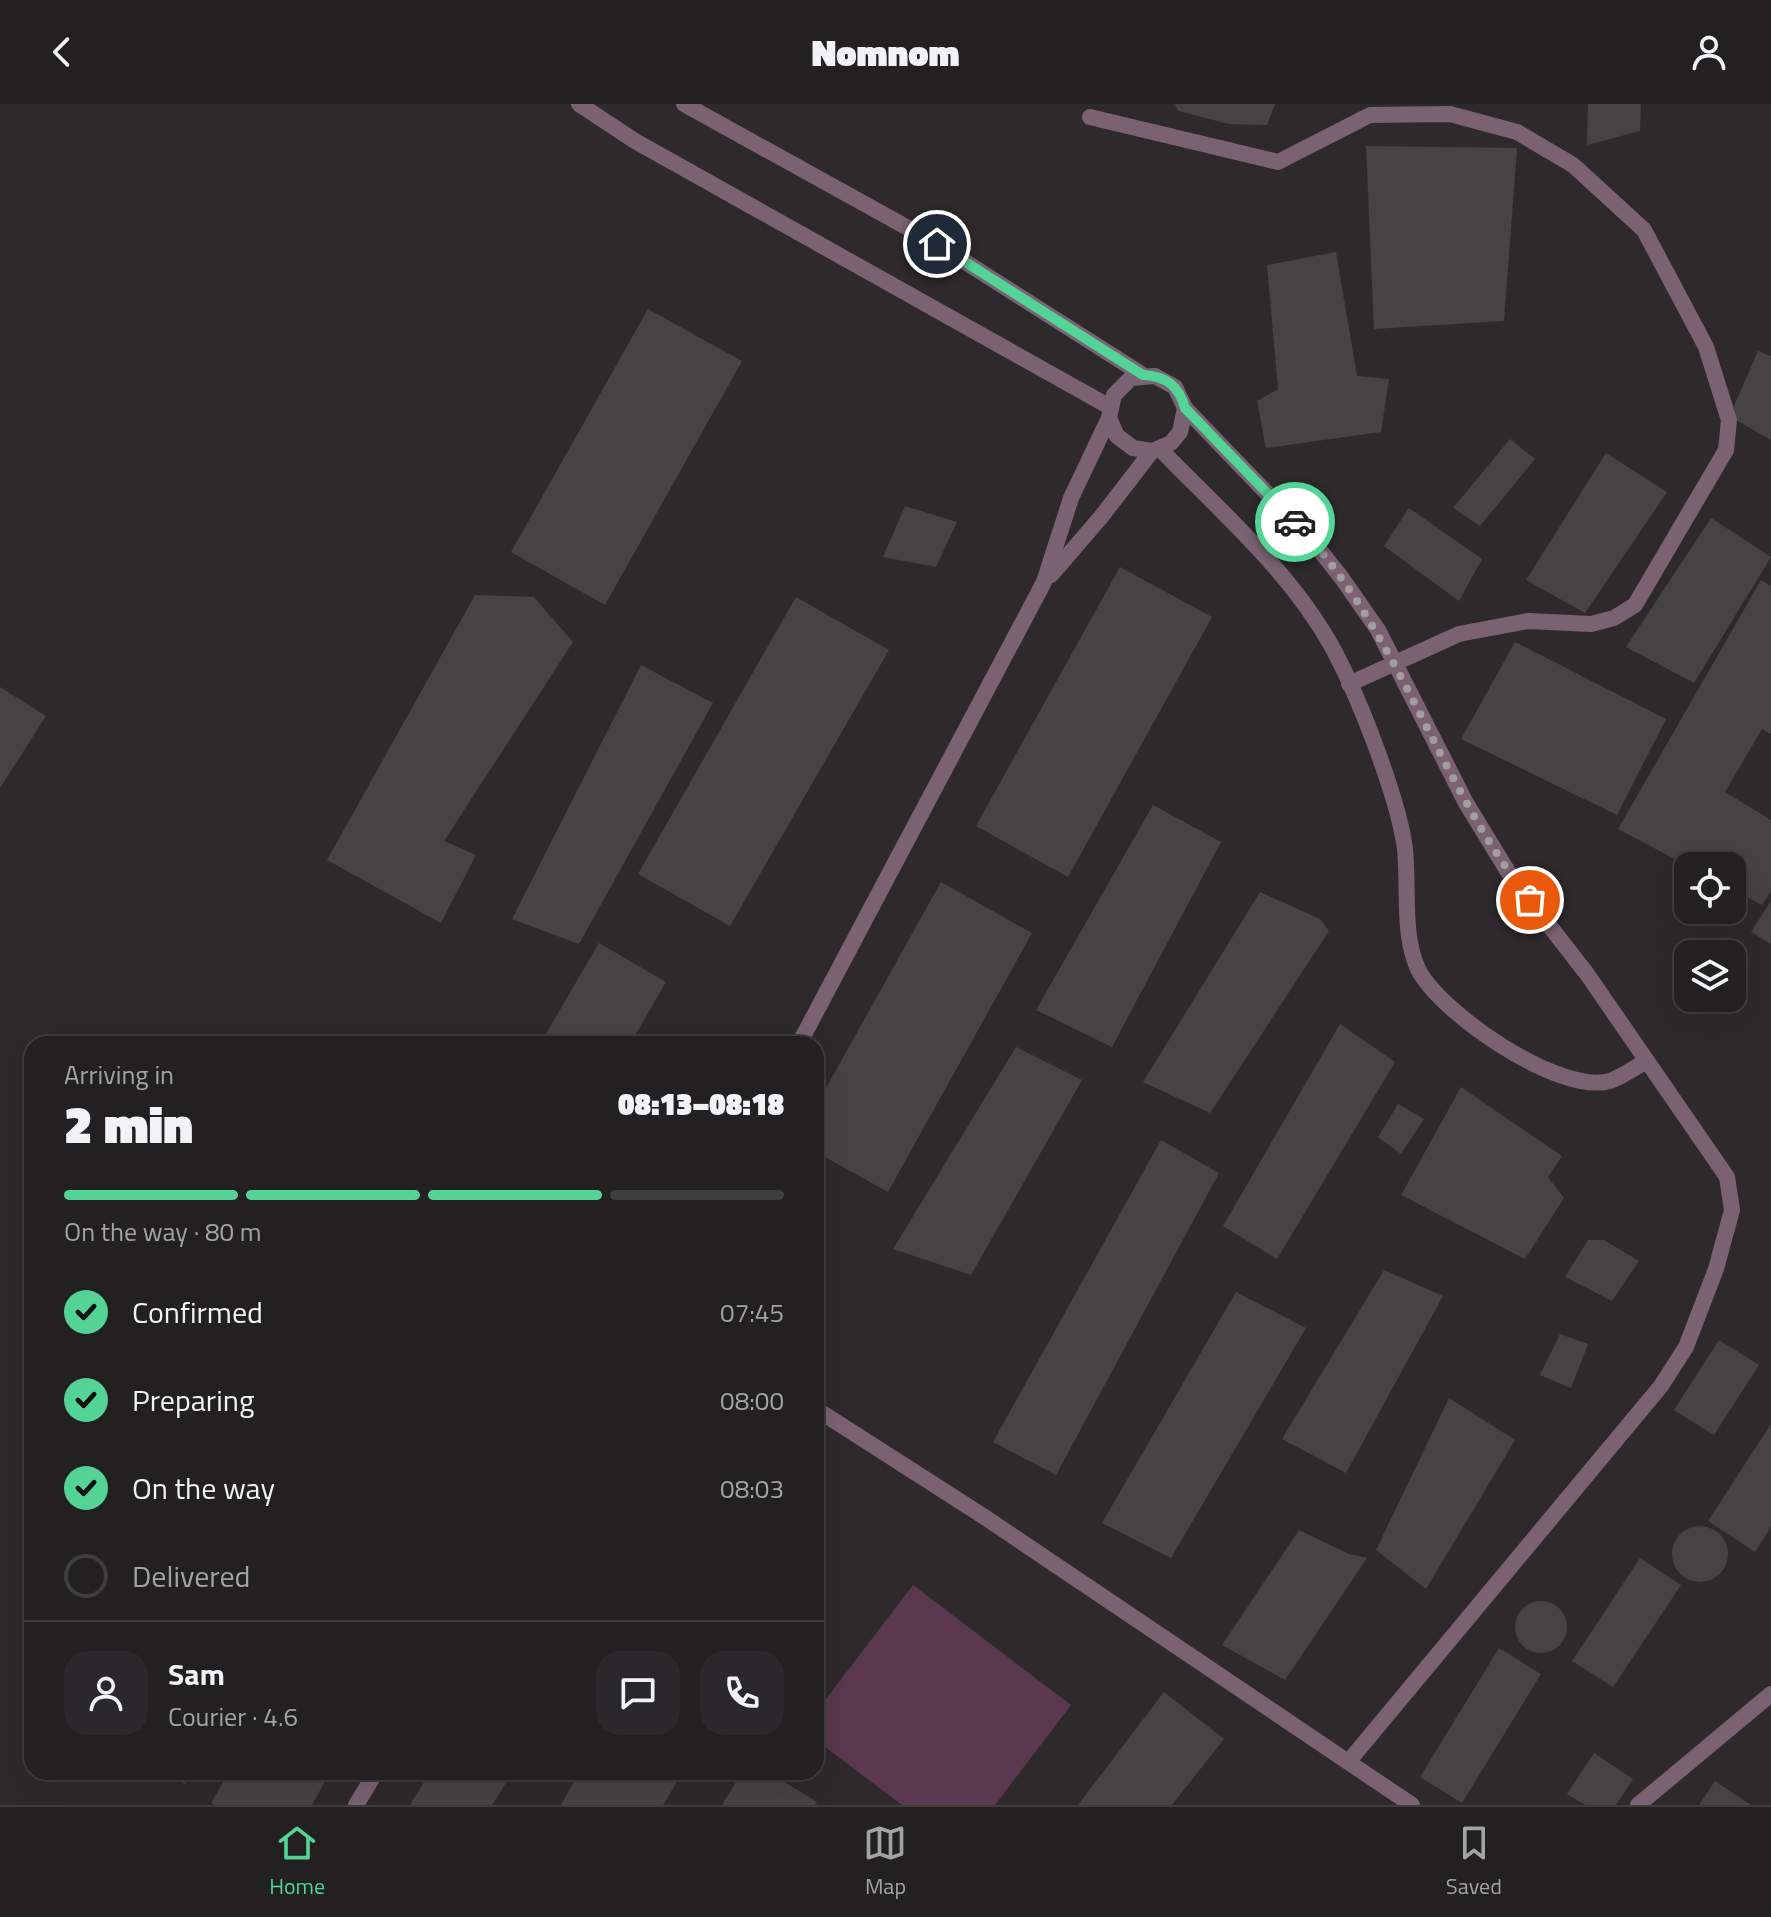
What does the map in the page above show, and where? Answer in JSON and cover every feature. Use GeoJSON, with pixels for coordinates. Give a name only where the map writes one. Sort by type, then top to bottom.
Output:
{"type":"FeatureCollection","features":[{"type":"Feature","properties":{"kind":"street"},"geometry":{"type":"LineString","coordinates":[[579,104],[635,141],[1110,412],[1117,436],[1133,448],[1156,450],[1293,588],[1331,644],[1392,801],[1404,846],[1411,944],[1418,968],[1431,989],[1502,1049],[1567,1079],[1608,1082],[1647,1061]]}},
{"type":"Feature","properties":{"kind":"street"},"geometry":{"type":"LineString","coordinates":[[684,104],[937,244],[1143,375],[1166,380],[1182,397],[1185,408],[1180,432],[1156,450],[1044,582]]}},
{"type":"Feature","properties":{"kind":"street"},"geometry":{"type":"LineString","coordinates":[[1090,117],[1278,162],[1370,115],[1450,114],[1517,132],[1573,165],[1644,230],[1706,347],[1729,420],[1726,450],[1635,605],[1614,618],[1591,624],[1528,621],[1459,634],[1349,684]]}},
{"type":"Feature","properties":{"kind":"street"},"geometry":{"type":"LineString","coordinates":[[803,1036],[1044,582],[1071,498],[1121,385],[1143,375]]}},
{"type":"Feature","properties":{"kind":"street"},"geometry":{"type":"LineString","coordinates":[[1185,408],[1310,538],[1378,630],[1466,803],[1510,875],[1587,974],[1727,1177],[1732,1210],[1701,1311],[1686,1347],[1661,1386],[1349,1761]]}},
{"type":"Feature","properties":{"kind":"street"},"geometry":{"type":"LineString","coordinates":[[824,1414],[983,1516],[1412,1805]]}},
{"type":"Feature","properties":{"kind":"street"},"geometry":{"type":"LineString","coordinates":[[1638,1805],[1771,1694]]}},
{"type":"Feature","properties":{"kind":"street"},"geometry":{"type":"LineString","coordinates":[[356,1805],[371,1780]]}},
{"type":"Feature","properties":{"kind":"shaded area"},"geometry":{"type":"Polygon","coordinates":[[[913,1585],[1071,1705],[995,1805],[902,1805],[824,1746],[824,1702],[913,1585]]]}},
{"type":"Feature","properties":{"kind":"building"},"geometry":{"type":"Polygon","coordinates":[[[1175,104],[1275,104],[1267,125],[1229,124],[1178,111],[1175,104]]]}},
{"type":"Feature","properties":{"kind":"building"},"geometry":{"type":"Polygon","coordinates":[[[1588,104],[1641,104],[1640,131],[1587,145],[1588,104]]]}},
{"type":"Feature","properties":{"kind":"building"},"geometry":{"type":"Polygon","coordinates":[[[1366,146],[1517,148],[1504,321],[1374,329],[1366,146]]]}},
{"type":"Feature","properties":{"kind":"building"},"geometry":{"type":"Polygon","coordinates":[[[1336,252],[1357,376],[1389,379],[1381,432],[1266,448],[1257,401],[1278,389],[1267,265],[1336,252]]]}},
{"type":"Feature","properties":{"kind":"building"},"geometry":{"type":"Polygon","coordinates":[[[648,309],[742,361],[605,605],[511,552],[648,309]]]}},
{"type":"Feature","properties":{"kind":"building"},"geometry":{"type":"Polygon","coordinates":[[[1758,351],[1771,356],[1771,440],[1736,420],[1734,406],[1758,351]]]}},
{"type":"Feature","properties":{"kind":"building"},"geometry":{"type":"Polygon","coordinates":[[[1510,439],[1535,459],[1480,526],[1453,508],[1510,439]]]}},
{"type":"Feature","properties":{"kind":"building"},"geometry":{"type":"Polygon","coordinates":[[[1606,453],[1667,492],[1585,613],[1526,580],[1606,453]]]}},
{"type":"Feature","properties":{"kind":"building"},"geometry":{"type":"Polygon","coordinates":[[[905,506],[957,522],[936,567],[883,557],[905,506]]]}},
{"type":"Feature","properties":{"kind":"building"},"geometry":{"type":"Polygon","coordinates":[[[1409,508],[1482,559],[1459,601],[1384,546],[1409,508]]]}},
{"type":"Feature","properties":{"kind":"building"},"geometry":{"type":"Polygon","coordinates":[[[1711,518],[1771,557],[1694,683],[1626,647],[1711,518]]]}},
{"type":"Feature","properties":{"kind":"building"},"geometry":{"type":"Polygon","coordinates":[[[1120,567],[1212,617],[1068,877],[976,826],[1120,567]]]}},
{"type":"Feature","properties":{"kind":"building"},"geometry":{"type":"Polygon","coordinates":[[[1761,580],[1771,586],[1771,734],[1762,729],[1725,792],[1771,820],[1771,891],[1762,905],[1746,896],[1746,852],[1674,852],[1674,859],[1618,829],[1761,580]]]}},
{"type":"Feature","properties":{"kind":"building"},"geometry":{"type":"Polygon","coordinates":[[[475,595],[534,597],[573,642],[444,841],[476,855],[441,923],[327,860],[475,595]]]}},
{"type":"Feature","properties":{"kind":"building"},"geometry":{"type":"Polygon","coordinates":[[[796,597],[889,650],[730,926],[638,874],[796,597]]]}},
{"type":"Feature","properties":{"kind":"building"},"geometry":{"type":"Polygon","coordinates":[[[1515,642],[1666,719],[1617,815],[1461,739],[1515,642]]]}},
{"type":"Feature","properties":{"kind":"building"},"geometry":{"type":"Polygon","coordinates":[[[641,665],[713,703],[579,944],[512,919],[641,665]]]}},
{"type":"Feature","properties":{"kind":"building"},"geometry":{"type":"Polygon","coordinates":[[[0,687],[46,716],[0,788],[0,687]]]}},
{"type":"Feature","properties":{"kind":"building"},"geometry":{"type":"Polygon","coordinates":[[[1153,805],[1221,842],[1112,1047],[1036,1010],[1153,805]]]}},
{"type":"Feature","properties":{"kind":"building"},"geometry":{"type":"Polygon","coordinates":[[[941,882],[1032,933],[888,1192],[824,1156],[824,1092],[941,882]]]}},
{"type":"Feature","properties":{"kind":"building"},"geometry":{"type":"Polygon","coordinates":[[[1260,892],[1320,919],[1329,931],[1210,1113],[1143,1082],[1260,892]]]}},
{"type":"Feature","properties":{"kind":"building"},"geometry":{"type":"Polygon","coordinates":[[[1771,901],[1771,944],[1751,932],[1771,901]]]}},
{"type":"Feature","properties":{"kind":"building"},"geometry":{"type":"Polygon","coordinates":[[[599,943],[666,982],[635,1036],[545,1036],[599,943]]]}},
{"type":"Feature","properties":{"kind":"building"},"geometry":{"type":"Polygon","coordinates":[[[1340,1024],[1395,1062],[1277,1259],[1223,1226],[1340,1024]]]}},
{"type":"Feature","properties":{"kind":"building"},"geometry":{"type":"Polygon","coordinates":[[[1016,1047],[1082,1080],[971,1275],[893,1249],[1016,1047]]]}},
{"type":"Feature","properties":{"kind":"building"},"geometry":{"type":"Polygon","coordinates":[[[1461,1087],[1562,1156],[1548,1177],[1564,1198],[1525,1259],[1401,1195],[1461,1087]]]}},
{"type":"Feature","properties":{"kind":"building"},"geometry":{"type":"Polygon","coordinates":[[[1398,1104],[1424,1119],[1401,1154],[1378,1137],[1398,1104]]]}},
{"type":"Feature","properties":{"kind":"building"},"geometry":{"type":"Polygon","coordinates":[[[1161,1140],[1219,1173],[1056,1475],[993,1442],[1161,1140]]]}},
{"type":"Feature","properties":{"kind":"building"},"geometry":{"type":"Polygon","coordinates":[[[1588,1240],[1604,1240],[1639,1261],[1612,1301],[1565,1277],[1588,1240]]]}},
{"type":"Feature","properties":{"kind":"building"},"geometry":{"type":"Polygon","coordinates":[[[1384,1270],[1443,1296],[1346,1473],[1282,1439],[1384,1270]]]}},
{"type":"Feature","properties":{"kind":"building"},"geometry":{"type":"Polygon","coordinates":[[[1236,1292],[1306,1328],[1171,1558],[1102,1523],[1236,1292]]]}},
{"type":"Feature","properties":{"kind":"building"},"geometry":{"type":"Polygon","coordinates":[[[1560,1334],[1588,1344],[1571,1388],[1540,1375],[1560,1334]]]}},
{"type":"Feature","properties":{"kind":"building"},"geometry":{"type":"Polygon","coordinates":[[[1719,1340],[1759,1365],[1714,1435],[1674,1410],[1719,1340]]]}},
{"type":"Feature","properties":{"kind":"building"},"geometry":{"type":"Polygon","coordinates":[[[1449,1398],[1515,1440],[1426,1589],[1376,1550],[1449,1398]]]}},
{"type":"Feature","properties":{"kind":"building"},"geometry":{"type":"Polygon","coordinates":[[[1771,1424],[1771,1527],[1755,1552],[1708,1521],[1771,1424]]]}},
{"type":"Feature","properties":{"kind":"building"},"geometry":{"type":"Polygon","coordinates":[[[1700,1526],[1720,1534],[1728,1554],[1720,1574],[1700,1582],[1680,1574],[1672,1554],[1680,1534],[1700,1526]]]}},
{"type":"Feature","properties":{"kind":"building"},"geometry":{"type":"Polygon","coordinates":[[[1299,1530],[1349,1554],[1367,1558],[1285,1680],[1222,1645],[1299,1530]]]}},
{"type":"Feature","properties":{"kind":"building"},"geometry":{"type":"Polygon","coordinates":[[[1640,1558],[1681,1585],[1613,1687],[1572,1661],[1640,1558]]]}},
{"type":"Feature","properties":{"kind":"building"},"geometry":{"type":"Polygon","coordinates":[[[1541,1601],[1560,1608],[1567,1627],[1560,1646],[1541,1653],[1522,1646],[1515,1627],[1522,1608],[1541,1601]]]}},
{"type":"Feature","properties":{"kind":"building"},"geometry":{"type":"Polygon","coordinates":[[[1499,1648],[1541,1674],[1462,1803],[1420,1777],[1499,1648]]]}},
{"type":"Feature","properties":{"kind":"building"},"geometry":{"type":"Polygon","coordinates":[[[1164,1692],[1224,1739],[1172,1805],[1078,1805],[1164,1692]]]}},
{"type":"Feature","properties":{"kind":"building"},"geometry":{"type":"Polygon","coordinates":[[[1594,1753],[1633,1779],[1616,1805],[1585,1805],[1567,1794],[1594,1753]]]}},
{"type":"Feature","properties":{"kind":"building"},"geometry":{"type":"Polygon","coordinates":[[[224,1780],[326,1780],[312,1805],[211,1803],[224,1780]]]}},
{"type":"Feature","properties":{"kind":"building"},"geometry":{"type":"Polygon","coordinates":[[[425,1780],[508,1780],[492,1805],[410,1805],[425,1780]]]}},
{"type":"Feature","properties":{"kind":"building"},"geometry":{"type":"Polygon","coordinates":[[[575,1780],[678,1780],[663,1805],[561,1805],[575,1780]]]}},
{"type":"Feature","properties":{"kind":"building"},"geometry":{"type":"Polygon","coordinates":[[[737,1780],[781,1780],[817,1802],[815,1805],[722,1805],[737,1780]]]}},
{"type":"Feature","properties":{"kind":"building"},"geometry":{"type":"Polygon","coordinates":[[[1715,1781],[1751,1805],[1699,1805],[1715,1781]]]}},
{"type":"Feature","properties":{"kind":"way so far"},"geometry":{"type":"LineString","coordinates":[[1295,522],[1341,577],[1378,630],[1466,803],[1510,875],[1530,900]]}},
{"type":"Feature","properties":{"kind":"route"},"geometry":{"type":"LineString","coordinates":[[937,244],[1143,375],[1166,380],[1182,397],[1185,408],[1295,522]]}}]}
